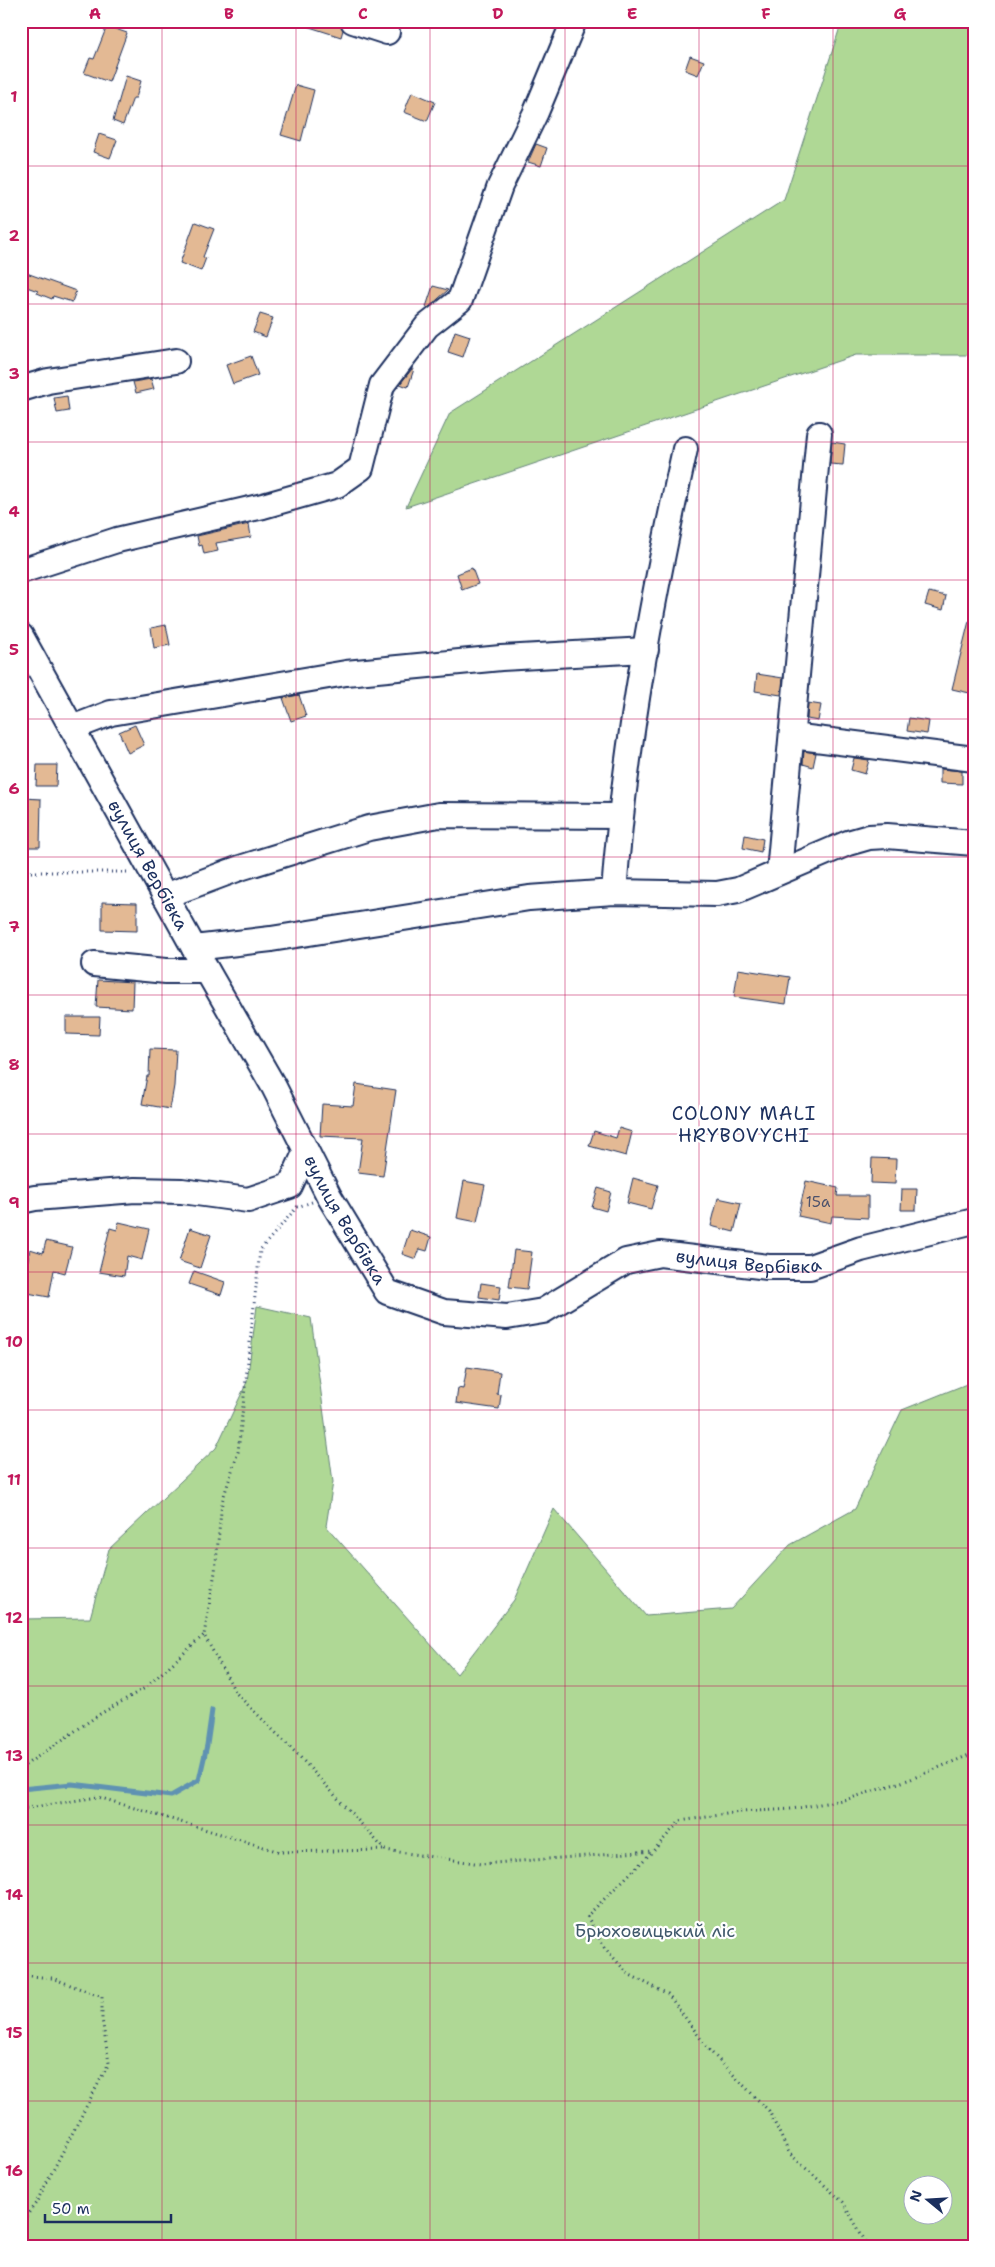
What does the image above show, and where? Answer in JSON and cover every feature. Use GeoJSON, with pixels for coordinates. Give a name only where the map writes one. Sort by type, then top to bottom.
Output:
{"type":"FeatureCollection","features":[{"type":"Feature","properties":{"kind":"street"},"geometry":{"type":"LineString","coordinates":[[353,21],[387,32]]}},
{"type":"Feature","properties":{"kind":"street"},"geometry":{"type":"LineString","coordinates":[[21,570],[117,540],[263,506],[337,485],[361,468],[382,385],[427,326],[460,300],[500,186],[536,112],[574,21]]}},
{"type":"Feature","properties":{"kind":"street"},"geometry":{"type":"LineString","coordinates":[[21,389],[48,381],[176,361]]}},
{"type":"Feature","properties":{"kind":"street"},"geometry":{"type":"LineString","coordinates":[[779,872],[820,434]]}},
{"type":"Feature","properties":{"kind":"street"},"geometry":{"type":"LineString","coordinates":[[614,892],[620,816],[656,584],[685,449]]}},
{"type":"Feature","properties":{"kind":"street","name":"вулиця Вербівка"},"geometry":{"type":"LineString","coordinates":[[21,636],[194,948],[274,1087],[329,1196],[387,1292],[444,1312],[507,1317],[543,1311],[626,1262],[660,1254],[768,1267],[810,1267],[861,1249],[974,1221]]}},
{"type":"Feature","properties":{"kind":"street"},"geometry":{"type":"LineString","coordinates":[[72,728],[111,713],[346,673],[501,658],[646,650]]}},
{"type":"Feature","properties":{"kind":"street"},"geometry":{"type":"LineString","coordinates":[[792,736],[974,759]]}},
{"type":"Feature","properties":{"kind":"street"},"geometry":{"type":"LineString","coordinates":[[166,896],[240,868],[369,828],[439,815],[620,816]]}},
{"type":"Feature","properties":{"kind":"street"},"geometry":{"type":"LineString","coordinates":[[194,948],[271,939],[529,898],[614,892],[717,894],[738,890],[848,842],[869,837],[887,836],[974,843]]}},
{"type":"Feature","properties":{"kind":"street"},"geometry":{"type":"LineString","coordinates":[[94,964],[166,970],[207,971]]}},
{"type":"Feature","properties":{"kind":"street"},"geometry":{"type":"LineString","coordinates":[[21,1201],[35,1198],[135,1190],[182,1191],[248,1200],[290,1186],[306,1151]]}},
{"type":"Feature","properties":{"kind":"path"},"geometry":{"type":"LineString","coordinates":[[21,872],[151,871]]}},
{"type":"Feature","properties":{"kind":"path"},"geometry":{"type":"LineString","coordinates":[[21,1768],[100,1714],[145,1688],[204,1635],[215,1572],[222,1502],[238,1452],[260,1250],[297,1207]]}},
{"type":"Feature","properties":{"kind":"path"},"geometry":{"type":"LineString","coordinates":[[204,1635],[236,1693],[299,1756],[386,1850]]}},
{"type":"Feature","properties":{"kind":"path"},"geometry":{"type":"LineString","coordinates":[[868,2246],[843,2202],[789,2153],[769,2111],[710,2050],[668,1994],[628,1974],[604,1947],[587,1916],[653,1851],[680,1821],[740,1812],[792,1809],[848,1799],[911,1780],[974,1753]]}},
{"type":"Feature","properties":{"kind":"path"},"geometry":{"type":"LineString","coordinates":[[21,1809],[98,1796],[280,1852],[386,1850],[481,1864],[653,1851]]}},
{"type":"Feature","properties":{"kind":"path"},"geometry":{"type":"LineString","coordinates":[[21,1975],[52,1978],[102,1997],[102,2020],[109,2063],[36,2203],[21,2223]]}},
{"type":"Feature","properties":{"kind":"green space"},"geometry":{"type":"Polygon","coordinates":[[[842,21],[974,21],[974,355],[856,355],[406,507],[450,413],[784,200],[842,21]]]}},
{"type":"Feature","properties":{"kind":"green space","name":"Брюховицький ліс"},"geometry":{"type":"Polygon","coordinates":[[[257,1306],[311,1318],[333,1482],[326,1526],[457,1674],[514,1600],[554,1509],[646,1616],[731,1609],[790,1545],[855,1509],[902,1410],[974,1381],[974,2246],[21,2246],[21,1619],[90,1618],[109,1549],[216,1448],[247,1382],[257,1306]]]}},
{"type":"Feature","properties":{"kind":"building"},"geometry":{"type":"Polygon","coordinates":[[[300,21],[340,21],[343,30],[341,37],[300,24],[300,21]]]}},
{"type":"Feature","properties":{"kind":"building"},"geometry":{"type":"Polygon","coordinates":[[[107,26],[127,33],[109,82],[84,73],[90,58],[94,59],[107,26]]]}},
{"type":"Feature","properties":{"kind":"building"},"geometry":{"type":"Polygon","coordinates":[[[690,56],[704,61],[698,75],[685,70],[690,56]]]}},
{"type":"Feature","properties":{"kind":"building"},"geometry":{"type":"Polygon","coordinates":[[[126,76],[141,81],[136,98],[133,98],[123,125],[113,121],[126,76]]]}},
{"type":"Feature","properties":{"kind":"building"},"geometry":{"type":"Polygon","coordinates":[[[296,85],[314,90],[301,141],[281,135],[296,85]]]}},
{"type":"Feature","properties":{"kind":"building"},"geometry":{"type":"Polygon","coordinates":[[[412,92],[435,102],[427,121],[404,112],[412,92]]]}},
{"type":"Feature","properties":{"kind":"building"},"geometry":{"type":"Polygon","coordinates":[[[99,134],[117,140],[110,158],[93,152],[99,134]]]}},
{"type":"Feature","properties":{"kind":"building"},"geometry":{"type":"Polygon","coordinates":[[[536,144],[547,148],[541,166],[528,162],[536,144]]]}},
{"type":"Feature","properties":{"kind":"building"},"geometry":{"type":"Polygon","coordinates":[[[195,222],[214,229],[203,257],[206,258],[201,271],[180,263],[195,222]]]}},
{"type":"Feature","properties":{"kind":"building"},"geometry":{"type":"Polygon","coordinates":[[[21,271],[76,291],[72,302],[53,296],[52,299],[37,293],[38,291],[21,285],[21,271]]]}},
{"type":"Feature","properties":{"kind":"building"},"geometry":{"type":"Polygon","coordinates":[[[433,286],[448,290],[428,308],[426,307],[433,286]]]}},
{"type":"Feature","properties":{"kind":"building"},"geometry":{"type":"Polygon","coordinates":[[[260,314],[273,318],[266,337],[253,332],[260,314]]]}},
{"type":"Feature","properties":{"kind":"building"},"geometry":{"type":"Polygon","coordinates":[[[455,331],[470,336],[463,357],[448,352],[455,331]]]}},
{"type":"Feature","properties":{"kind":"building"},"geometry":{"type":"Polygon","coordinates":[[[251,356],[258,375],[233,384],[226,365],[251,356]]]}},
{"type":"Feature","properties":{"kind":"building"},"geometry":{"type":"Polygon","coordinates":[[[414,369],[408,387],[400,384],[414,369]]]}},
{"type":"Feature","properties":{"kind":"building"},"geometry":{"type":"Polygon","coordinates":[[[151,379],[154,389],[136,393],[133,382],[151,379]]]}},
{"type":"Feature","properties":{"kind":"building"},"geometry":{"type":"Polygon","coordinates":[[[67,396],[69,411],[57,413],[54,398],[67,396]]]}},
{"type":"Feature","properties":{"kind":"building"},"geometry":{"type":"Polygon","coordinates":[[[832,442],[845,444],[843,465],[830,464],[832,442]]]}},
{"type":"Feature","properties":{"kind":"building"},"geometry":{"type":"Polygon","coordinates":[[[249,524],[251,537],[216,543],[218,551],[204,554],[202,545],[199,546],[197,536],[249,524]]]}},
{"type":"Feature","properties":{"kind":"building"},"geometry":{"type":"Polygon","coordinates":[[[472,568],[478,584],[462,590],[457,574],[472,568]]]}},
{"type":"Feature","properties":{"kind":"building"},"geometry":{"type":"Polygon","coordinates":[[[929,592],[946,596],[943,610],[925,605],[929,592]]]}},
{"type":"Feature","properties":{"kind":"building"},"geometry":{"type":"Polygon","coordinates":[[[969,621],[974,622],[974,694],[952,689],[969,621]]]}},
{"type":"Feature","properties":{"kind":"building"},"geometry":{"type":"Polygon","coordinates":[[[166,625],[170,645],[154,648],[151,628],[166,625]]]}},
{"type":"Feature","properties":{"kind":"building"},"geometry":{"type":"Polygon","coordinates":[[[757,674],[783,678],[781,695],[755,691],[757,674]]]}},
{"type":"Feature","properties":{"kind":"building"},"geometry":{"type":"Polygon","coordinates":[[[299,695],[306,716],[291,721],[283,698],[299,695]]]}},
{"type":"Feature","properties":{"kind":"building"},"geometry":{"type":"Polygon","coordinates":[[[808,703],[821,705],[818,721],[807,719],[808,703]]]}},
{"type":"Feature","properties":{"kind":"building"},"geometry":{"type":"Polygon","coordinates":[[[909,718],[929,721],[927,734],[907,731],[909,718]]]}},
{"type":"Feature","properties":{"kind":"building"},"geometry":{"type":"Polygon","coordinates":[[[135,725],[144,745],[128,753],[119,732],[135,725]]]}},
{"type":"Feature","properties":{"kind":"building"},"geometry":{"type":"Polygon","coordinates":[[[804,751],[816,753],[813,767],[803,764],[804,751]]]}},
{"type":"Feature","properties":{"kind":"building"},"geometry":{"type":"Polygon","coordinates":[[[854,758],[869,760],[865,774],[851,770],[854,758]]]}},
{"type":"Feature","properties":{"kind":"building"},"geometry":{"type":"Polygon","coordinates":[[[37,765],[57,765],[56,786],[36,786],[37,765]]]}},
{"type":"Feature","properties":{"kind":"building"},"geometry":{"type":"Polygon","coordinates":[[[940,769],[962,771],[962,784],[940,783],[940,769]]]}},
{"type":"Feature","properties":{"kind":"building"},"geometry":{"type":"Polygon","coordinates":[[[23,798],[41,799],[40,847],[21,847],[23,798]]]}},
{"type":"Feature","properties":{"kind":"building"},"geometry":{"type":"Polygon","coordinates":[[[745,835],[763,839],[761,852],[743,848],[745,835]]]}},
{"type":"Feature","properties":{"kind":"building"},"geometry":{"type":"Polygon","coordinates":[[[102,902],[137,903],[137,931],[102,930],[102,902]]]}},
{"type":"Feature","properties":{"kind":"building"},"geometry":{"type":"Polygon","coordinates":[[[738,969],[790,977],[786,1004],[734,997],[738,969]]]}},
{"type":"Feature","properties":{"kind":"building"},"geometry":{"type":"Polygon","coordinates":[[[98,980],[133,982],[132,1009],[96,1007],[98,980]]]}},
{"type":"Feature","properties":{"kind":"building"},"geometry":{"type":"Polygon","coordinates":[[[66,1017],[100,1017],[99,1035],[66,1034],[66,1017]]]}},
{"type":"Feature","properties":{"kind":"building"},"geometry":{"type":"Polygon","coordinates":[[[150,1049],[176,1050],[174,1086],[170,1109],[142,1104],[147,1076],[149,1076],[150,1049]]]}},
{"type":"Feature","properties":{"kind":"building"},"geometry":{"type":"Polygon","coordinates":[[[356,1084],[396,1090],[383,1176],[358,1173],[363,1138],[320,1136],[322,1104],[353,1106],[356,1084]]]}},
{"type":"Feature","properties":{"kind":"building"},"geometry":{"type":"Polygon","coordinates":[[[619,1128],[632,1132],[626,1156],[589,1146],[594,1131],[616,1138],[619,1128]]]}},
{"type":"Feature","properties":{"kind":"building"},"geometry":{"type":"Polygon","coordinates":[[[872,1158],[896,1159],[895,1184],[871,1183],[872,1158]]]}},
{"type":"Feature","properties":{"kind":"building"},"geometry":{"type":"Polygon","coordinates":[[[633,1178],[658,1185],[651,1209],[627,1203],[633,1178]]]}},
{"type":"Feature","properties":{"kind":"building"},"geometry":{"type":"Polygon","coordinates":[[[464,1181],[485,1185],[477,1222],[457,1218],[464,1181]]]}},
{"type":"Feature","properties":{"kind":"building"},"geometry":{"type":"Polygon","coordinates":[[[806,1181],[838,1188],[837,1196],[868,1196],[868,1218],[832,1216],[831,1223],[798,1216],[806,1181]]]}},
{"type":"Feature","properties":{"kind":"building"},"geometry":{"type":"Polygon","coordinates":[[[598,1188],[611,1192],[606,1211],[592,1207],[598,1188]]]}},
{"type":"Feature","properties":{"kind":"building"},"geometry":{"type":"Polygon","coordinates":[[[902,1189],[917,1189],[916,1210],[901,1210],[902,1189]]]}},
{"type":"Feature","properties":{"kind":"building"},"geometry":{"type":"Polygon","coordinates":[[[718,1198],[741,1203],[734,1232],[711,1226],[718,1198]]]}},
{"type":"Feature","properties":{"kind":"building"},"geometry":{"type":"Polygon","coordinates":[[[119,1222],[149,1229],[142,1260],[127,1256],[124,1276],[99,1272],[110,1228],[117,1230],[119,1222]]]}},
{"type":"Feature","properties":{"kind":"building"},"geometry":{"type":"Polygon","coordinates":[[[190,1228],[211,1235],[200,1268],[179,1261],[190,1228]]]}},
{"type":"Feature","properties":{"kind":"building"},"geometry":{"type":"Polygon","coordinates":[[[410,1230],[431,1237],[427,1251],[420,1249],[416,1259],[402,1254],[410,1230]]]}},
{"type":"Feature","properties":{"kind":"building"},"geometry":{"type":"Polygon","coordinates":[[[46,1241],[72,1247],[65,1273],[54,1270],[49,1297],[22,1292],[30,1249],[43,1253],[46,1241]]]}},
{"type":"Feature","properties":{"kind":"building"},"geometry":{"type":"Polygon","coordinates":[[[514,1250],[532,1252],[527,1289],[509,1287],[514,1250]]]}},
{"type":"Feature","properties":{"kind":"building"},"geometry":{"type":"Polygon","coordinates":[[[194,1271],[225,1282],[221,1295],[189,1284],[194,1271]]]}},
{"type":"Feature","properties":{"kind":"building"},"geometry":{"type":"Polygon","coordinates":[[[481,1283],[501,1286],[499,1300],[479,1297],[481,1283]]]}},
{"type":"Feature","properties":{"kind":"building"},"geometry":{"type":"Polygon","coordinates":[[[467,1367],[500,1372],[497,1394],[501,1395],[499,1409],[456,1403],[458,1388],[463,1389],[467,1367]]]}},
{"type":"Feature","properties":{"kind":"waterway"},"geometry":{"type":"LineString","coordinates":[[21,1789],[72,1784],[171,1796],[199,1780],[212,1710]]}},
{"type":"Feature","properties":{"kind":"district","name":"COLONY MALI HRYBOVYCHI"},"geometry":{"type":"Point","coordinates":[744,1124]}}]}
